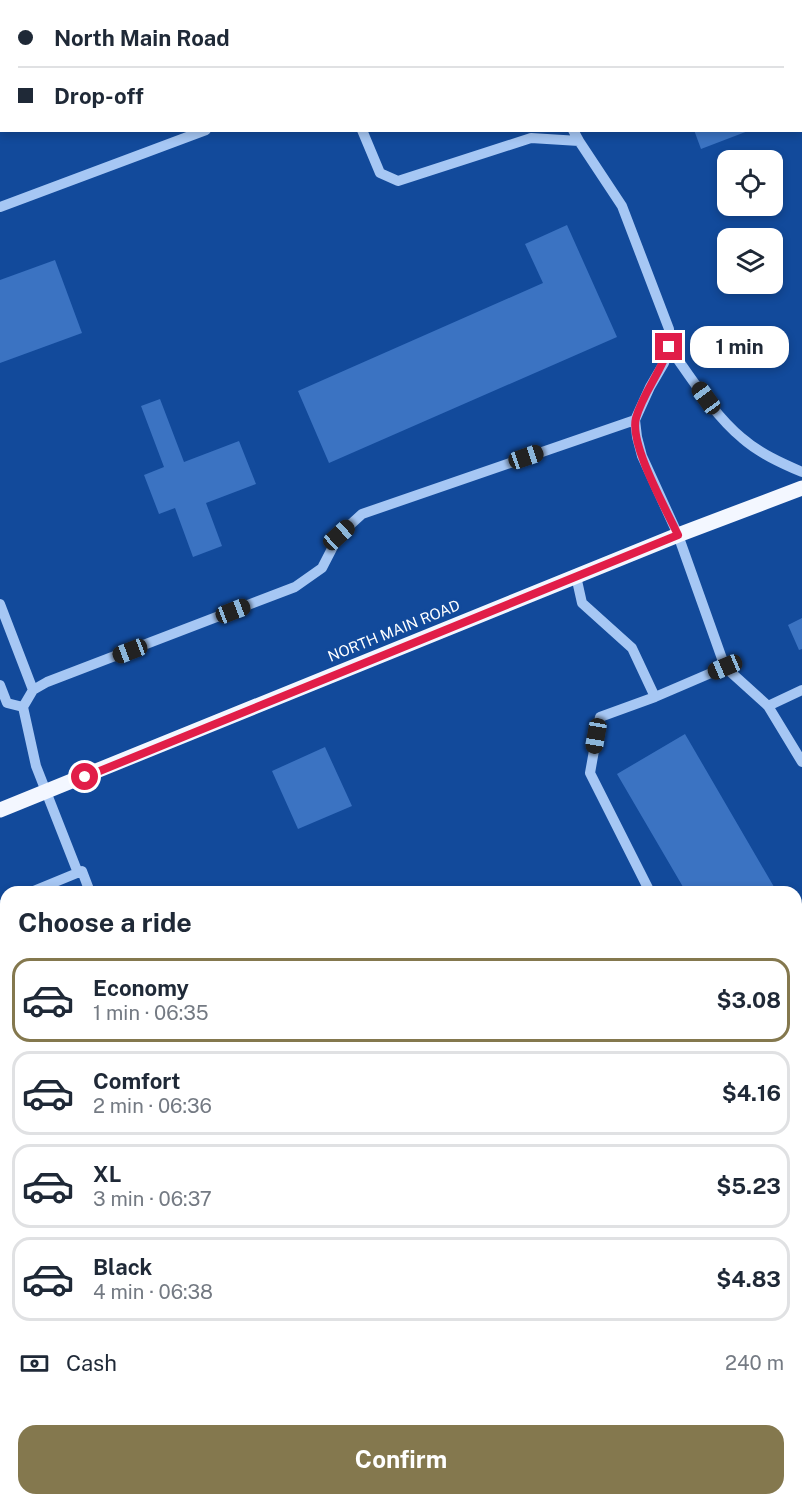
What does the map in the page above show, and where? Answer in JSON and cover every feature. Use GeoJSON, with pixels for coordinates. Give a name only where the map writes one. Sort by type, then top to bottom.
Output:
{"type":"FeatureCollection","features":[{"type":"Feature","properties":{"kind":"main road","name":"NORTH MAIN ROAD"},"geometry":{"type":"LineString","coordinates":[[0,810],[678,535],[802,488]]}},
{"type":"Feature","properties":{"kind":"street"},"geometry":{"type":"LineString","coordinates":[[0,207],[201,132]]}},
{"type":"Feature","properties":{"kind":"street"},"geometry":{"type":"LineString","coordinates":[[363,132],[380,173],[398,181],[531,138],[579,141]]}},
{"type":"Feature","properties":{"kind":"street"},"geometry":{"type":"LineString","coordinates":[[574,132],[622,206],[669,329],[669,347],[664,363],[635,420],[642,456],[678,535],[725,667],[768,706],[802,762]]}},
{"type":"Feature","properties":{"kind":"street"},"geometry":{"type":"LineString","coordinates":[[669,347],[706,398],[741,437],[767,455],[802,472]]}},
{"type":"Feature","properties":{"kind":"street"},"geometry":{"type":"LineString","coordinates":[[78,873],[36,766],[23,707],[33,690],[47,682],[295,587],[322,567],[339,535],[362,514],[635,420]]}},
{"type":"Feature","properties":{"kind":"street"},"geometry":{"type":"LineString","coordinates":[[576,576],[582,603],[632,648],[655,697]]}},
{"type":"Feature","properties":{"kind":"street"},"geometry":{"type":"LineString","coordinates":[[0,604],[33,690]]}},
{"type":"Feature","properties":{"kind":"street"},"geometry":{"type":"LineString","coordinates":[[647,886],[590,773],[600,717],[655,697],[725,667]]}},
{"type":"Feature","properties":{"kind":"street"},"geometry":{"type":"LineString","coordinates":[[0,685],[7,703],[23,707]]}},
{"type":"Feature","properties":{"kind":"street"},"geometry":{"type":"LineString","coordinates":[[768,706],[802,690]]}},
{"type":"Feature","properties":{"kind":"street"},"geometry":{"type":"LineString","coordinates":[[46,886],[82,871],[88,886]]}},
{"type":"Feature","properties":{"kind":"building"},"geometry":{"type":"Polygon","coordinates":[[[695,132],[745,132],[701,149],[695,132]]]}},
{"type":"Feature","properties":{"kind":"building"},"geometry":{"type":"Polygon","coordinates":[[[567,225],[617,337],[329,463],[298,391],[543,283],[525,244],[567,225]]]}},
{"type":"Feature","properties":{"kind":"building"},"geometry":{"type":"Polygon","coordinates":[[[55,260],[82,333],[0,363],[0,280],[55,260]]]}},
{"type":"Feature","properties":{"kind":"building"},"geometry":{"type":"Polygon","coordinates":[[[160,399],[184,462],[239,441],[256,484],[206,503],[222,546],[193,557],[175,508],[159,514],[144,475],[164,467],[141,406],[160,399]]]}},
{"type":"Feature","properties":{"kind":"building"},"geometry":{"type":"Polygon","coordinates":[[[802,618],[802,649],[799,650],[788,625],[802,618]]]}},
{"type":"Feature","properties":{"kind":"building"},"geometry":{"type":"Polygon","coordinates":[[[685,734],[774,886],[682,886],[617,774],[685,734]]]}},
{"type":"Feature","properties":{"kind":"building"},"geometry":{"type":"Polygon","coordinates":[[[325,747],[352,806],[298,829],[272,771],[325,747]]]}},
{"type":"Feature","properties":{"kind":"route"},"geometry":{"type":"LineString","coordinates":[[85,777],[678,535],[642,456],[635,420],[664,363],[669,347]]}}]}
